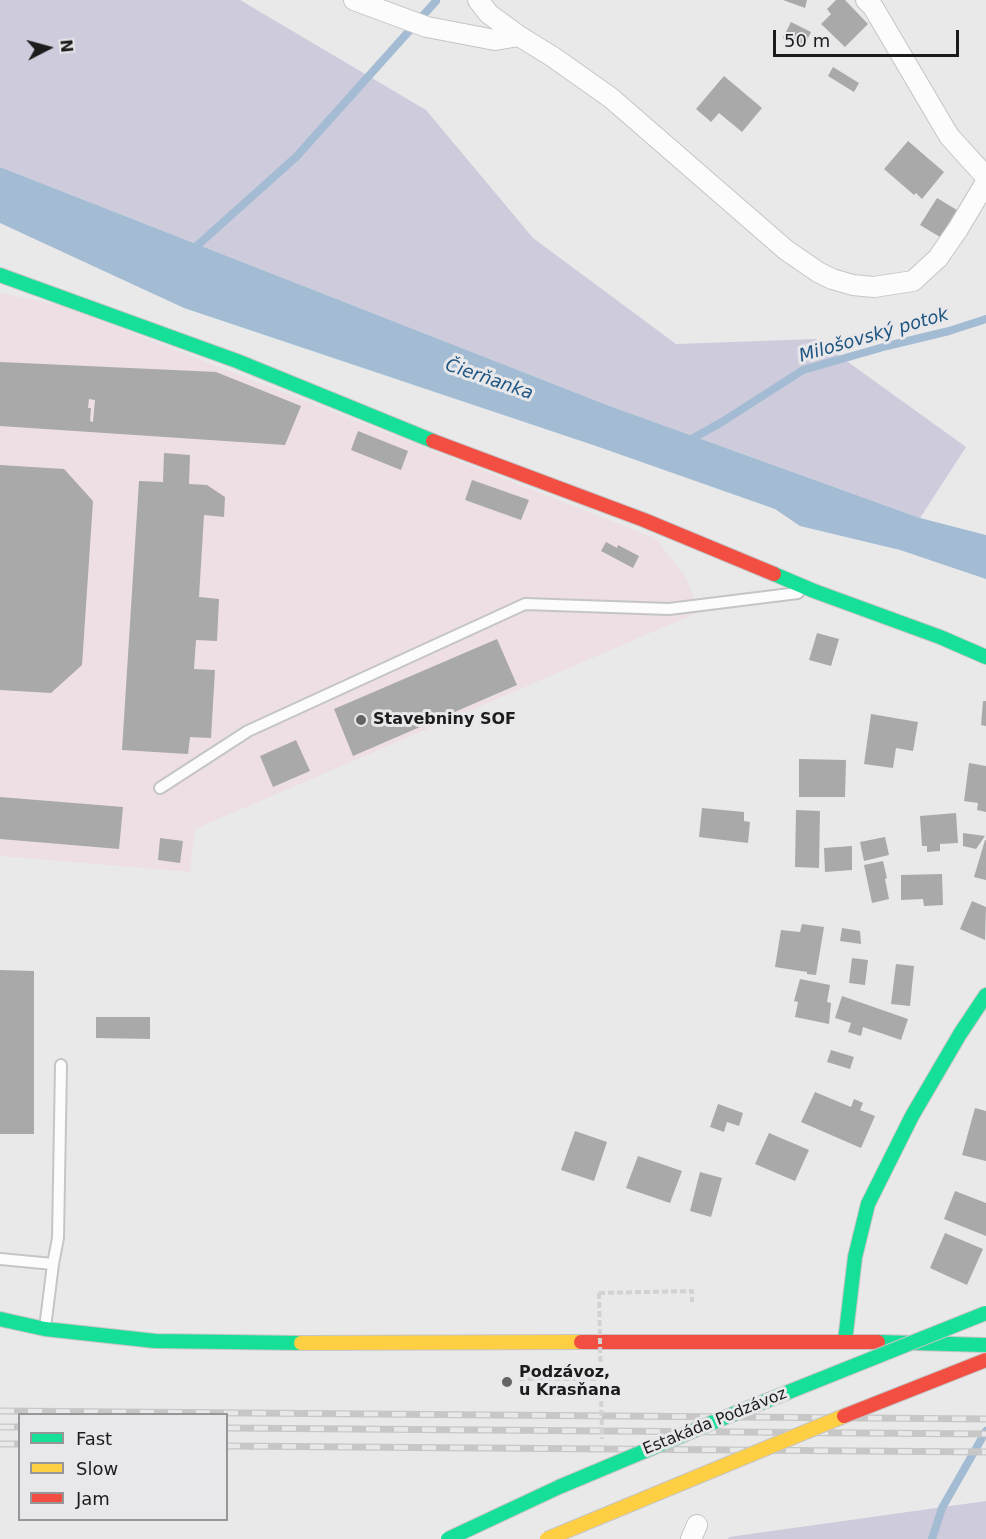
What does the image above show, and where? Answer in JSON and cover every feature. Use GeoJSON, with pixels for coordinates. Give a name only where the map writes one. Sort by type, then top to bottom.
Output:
{"type":"FeatureCollection","features":[{"type":"Feature","properties":{"kind":"main road"},"geometry":{"type":"LineString","coordinates":[[0,274],[237,361],[439,443],[644,520],[814,591],[940,637],[986,657]]}},
{"type":"Feature","properties":{"kind":"main road"},"geometry":{"type":"LineString","coordinates":[[845,1341],[855,1257],[868,1204],[912,1116],[960,1034],[986,995]]}},
{"type":"Feature","properties":{"kind":"main road","name":"Estakáda Podzávoz"},"geometry":{"type":"LineString","coordinates":[[448,1539],[559,1487],[710,1423],[986,1313]]}},
{"type":"Feature","properties":{"kind":"main road"},"geometry":{"type":"LineString","coordinates":[[0,1318],[45,1329],[155,1341],[330,1343],[845,1341],[986,1345]]}},
{"type":"Feature","properties":{"kind":"main road"},"geometry":{"type":"LineString","coordinates":[[547,1539],[736,1459],[986,1360]]}},
{"type":"Feature","properties":{"kind":"street"},"geometry":{"type":"LineString","coordinates":[[354,0],[428,27],[495,40],[519,36]]}},
{"type":"Feature","properties":{"kind":"street"},"geometry":{"type":"LineString","coordinates":[[478,0],[489,14],[611,98],[769,236],[803,262],[832,279],[853,285],[874,287],[913,281],[938,258],[986,182]]}},
{"type":"Feature","properties":{"kind":"street"},"geometry":{"type":"LineString","coordinates":[[866,0],[873,7],[949,136],[986,177]]}},
{"type":"Feature","properties":{"kind":"lane"},"geometry":{"type":"LineString","coordinates":[[160,788],[248,731],[525,604],[669,609],[814,591]]}},
{"type":"Feature","properties":{"kind":"lane"},"geometry":{"type":"LineString","coordinates":[[45,1329],[58,1238],[61,1065]]}},
{"type":"Feature","properties":{"kind":"lane"},"geometry":{"type":"LineString","coordinates":[[0,1259],[53,1264]]}},
{"type":"Feature","properties":{"kind":"path"},"geometry":{"type":"LineString","coordinates":[[603,1446],[599,1293],[692,1291],[692,1302]]}},
{"type":"Feature","properties":{"kind":"path"},"geometry":{"type":"LineString","coordinates":[[524,1368],[521,1379],[601,1379]]}},
{"type":"Feature","properties":{"kind":"shaded area"},"geometry":{"type":"Polygon","coordinates":[[[0,0],[240,0],[426,110],[533,238],[676,344],[816,339],[966,447],[920,518],[607,405],[0,167],[0,0]]]}},
{"type":"Feature","properties":{"kind":"shaded area"},"geometry":{"type":"Polygon","coordinates":[[[0,293],[61,305],[655,538],[686,577],[699,612],[195,829],[190,872],[0,856],[0,293]]]}},
{"type":"Feature","properties":{"kind":"shaded area"},"geometry":{"type":"Polygon","coordinates":[[[986,1501],[986,1539],[728,1539],[729,1537],[986,1501]]]}},
{"type":"Feature","properties":{"kind":"water","name":"Čierňanka"},"geometry":{"type":"Polygon","coordinates":[[[0,167],[607,405],[920,518],[986,535],[986,579],[900,550],[800,526],[775,509],[596,446],[184,308],[0,223],[0,167]]]}},
{"type":"Feature","properties":{"kind":"building"},"geometry":{"type":"Polygon","coordinates":[[[783,0],[807,0],[805,8],[783,0]]]}},
{"type":"Feature","properties":{"kind":"building"},"geometry":{"type":"Polygon","coordinates":[[[836,0],[845,0],[868,24],[845,47],[821,24],[831,14],[827,9],[836,0]]]}},
{"type":"Feature","properties":{"kind":"building"},"geometry":{"type":"Polygon","coordinates":[[[791,22],[811,32],[803,48],[783,38],[791,22]]]}},
{"type":"Feature","properties":{"kind":"building"},"geometry":{"type":"Polygon","coordinates":[[[833,67],[859,83],[854,92],[828,76],[833,67]]]}},
{"type":"Feature","properties":{"kind":"building"},"geometry":{"type":"Polygon","coordinates":[[[724,76],[762,108],[742,132],[719,113],[711,122],[696,109],[724,76]]]}},
{"type":"Feature","properties":{"kind":"building"},"geometry":{"type":"Polygon","coordinates":[[[908,141],[944,172],[922,199],[916,193],[914,195],[884,169],[908,141]]]}},
{"type":"Feature","properties":{"kind":"building"},"geometry":{"type":"Polygon","coordinates":[[[937,198],[957,210],[940,237],[920,225],[937,198]]]}},
{"type":"Feature","properties":{"kind":"building"},"geometry":{"type":"Polygon","coordinates":[[[0,362],[216,372],[301,406],[285,445],[0,426],[0,362]],[[89,399],[88,408],[91,408],[90,421],[93,422],[95,400],[89,399]]]}},
{"type":"Feature","properties":{"kind":"building"},"geometry":{"type":"Polygon","coordinates":[[[358,431],[408,451],[401,470],[351,450],[358,431]]]}},
{"type":"Feature","properties":{"kind":"building"},"geometry":{"type":"Polygon","coordinates":[[[164,453],[190,455],[189,484],[207,485],[225,497],[224,517],[204,515],[199,597],[219,599],[217,641],[196,640],[194,669],[215,670],[211,738],[190,737],[188,754],[122,750],[139,481],[163,482],[164,453]]]}},
{"type":"Feature","properties":{"kind":"building"},"geometry":{"type":"Polygon","coordinates":[[[0,465],[64,469],[93,501],[82,665],[51,693],[0,690],[0,465]]]}},
{"type":"Feature","properties":{"kind":"building"},"geometry":{"type":"Polygon","coordinates":[[[472,480],[529,500],[521,520],[465,500],[472,480]]]}},
{"type":"Feature","properties":{"kind":"building"},"geometry":{"type":"Polygon","coordinates":[[[606,542],[617,548],[618,545],[639,556],[633,568],[601,551],[606,542]]]}},
{"type":"Feature","properties":{"kind":"building"},"geometry":{"type":"Polygon","coordinates":[[[817,633],[839,639],[831,666],[809,660],[817,633]]]}},
{"type":"Feature","properties":{"kind":"building"},"geometry":{"type":"Polygon","coordinates":[[[497,639],[517,685],[353,756],[334,709],[497,639]]]}},
{"type":"Feature","properties":{"kind":"building"},"geometry":{"type":"Polygon","coordinates":[[[983,701],[986,701],[986,726],[981,725],[983,701]]]}},
{"type":"Feature","properties":{"kind":"building"},"geometry":{"type":"Polygon","coordinates":[[[871,714],[918,722],[913,751],[896,748],[893,768],[864,764],[871,714]]]}},
{"type":"Feature","properties":{"kind":"building"},"geometry":{"type":"Polygon","coordinates":[[[296,740],[310,771],[273,787],[260,756],[296,740]]]}},
{"type":"Feature","properties":{"kind":"building"},"geometry":{"type":"Polygon","coordinates":[[[799,759],[846,760],[845,797],[799,797],[799,759]]]}},
{"type":"Feature","properties":{"kind":"building"},"geometry":{"type":"Polygon","coordinates":[[[969,763],[986,766],[986,812],[977,810],[978,803],[964,801],[969,763]]]}},
{"type":"Feature","properties":{"kind":"building"},"geometry":{"type":"Polygon","coordinates":[[[0,797],[123,807],[119,849],[0,839],[0,797]]]}},
{"type":"Feature","properties":{"kind":"building"},"geometry":{"type":"Polygon","coordinates":[[[702,808],[744,812],[744,821],[750,822],[748,843],[699,837],[702,808]]]}},
{"type":"Feature","properties":{"kind":"building"},"geometry":{"type":"Polygon","coordinates":[[[796,810],[820,811],[819,868],[795,867],[796,810]]]}},
{"type":"Feature","properties":{"kind":"building"},"geometry":{"type":"Polygon","coordinates":[[[956,813],[958,843],[940,844],[940,851],[927,852],[927,846],[922,846],[920,816],[956,813]]]}},
{"type":"Feature","properties":{"kind":"building"},"geometry":{"type":"Polygon","coordinates":[[[963,833],[985,836],[976,849],[963,846],[963,833]]]}},
{"type":"Feature","properties":{"kind":"building"},"geometry":{"type":"Polygon","coordinates":[[[885,837],[889,855],[864,861],[860,842],[885,837]]]}},
{"type":"Feature","properties":{"kind":"building"},"geometry":{"type":"Polygon","coordinates":[[[160,838],[183,841],[180,863],[158,860],[160,838]]]}},
{"type":"Feature","properties":{"kind":"building"},"geometry":{"type":"Polygon","coordinates":[[[986,840],[986,880],[974,877],[986,840]]]}},
{"type":"Feature","properties":{"kind":"building"},"geometry":{"type":"Polygon","coordinates":[[[852,846],[852,870],[825,872],[824,848],[852,846]]]}},
{"type":"Feature","properties":{"kind":"building"},"geometry":{"type":"Polygon","coordinates":[[[883,861],[889,899],[872,903],[864,865],[883,861]]]}},
{"type":"Feature","properties":{"kind":"building"},"geometry":{"type":"Polygon","coordinates":[[[942,874],[943,905],[924,906],[923,899],[901,900],[901,875],[942,874]]]}},
{"type":"Feature","properties":{"kind":"building"},"geometry":{"type":"Polygon","coordinates":[[[972,901],[986,907],[985,940],[960,929],[972,901]]]}},
{"type":"Feature","properties":{"kind":"building"},"geometry":{"type":"Polygon","coordinates":[[[802,924],[824,927],[816,975],[775,967],[781,930],[800,932],[802,924]]]}},
{"type":"Feature","properties":{"kind":"building"},"geometry":{"type":"Polygon","coordinates":[[[842,928],[860,931],[861,944],[840,941],[842,928]]]}},
{"type":"Feature","properties":{"kind":"building"},"geometry":{"type":"Polygon","coordinates":[[[852,958],[868,960],[865,985],[849,983],[852,958]]]}},
{"type":"Feature","properties":{"kind":"building"},"geometry":{"type":"Polygon","coordinates":[[[896,964],[914,966],[910,1006],[891,1004],[896,964]]]}},
{"type":"Feature","properties":{"kind":"building"},"geometry":{"type":"Polygon","coordinates":[[[0,970],[34,971],[34,1134],[0,1134],[0,970]]]}},
{"type":"Feature","properties":{"kind":"building"},"geometry":{"type":"Polygon","coordinates":[[[800,979],[830,985],[827,1002],[831,1003],[829,1024],[795,1017],[798,1002],[794,1001],[800,979]]]}},
{"type":"Feature","properties":{"kind":"building"},"geometry":{"type":"Polygon","coordinates":[[[842,996],[908,1019],[901,1040],[863,1027],[861,1036],[848,1032],[851,1023],[835,1018],[842,996]]]}},
{"type":"Feature","properties":{"kind":"building"},"geometry":{"type":"Polygon","coordinates":[[[96,1017],[150,1017],[150,1039],[96,1038],[96,1017]]]}},
{"type":"Feature","properties":{"kind":"building"},"geometry":{"type":"Polygon","coordinates":[[[831,1050],[854,1057],[850,1069],[827,1062],[831,1050]]]}},
{"type":"Feature","properties":{"kind":"building"},"geometry":{"type":"Polygon","coordinates":[[[815,1092],[851,1107],[854,1099],[863,1103],[860,1110],[875,1116],[861,1148],[801,1122],[815,1092]]]}},
{"type":"Feature","properties":{"kind":"building"},"geometry":{"type":"Polygon","coordinates":[[[718,1104],[743,1113],[739,1126],[727,1122],[724,1132],[710,1127],[718,1104]]]}},
{"type":"Feature","properties":{"kind":"building"},"geometry":{"type":"Polygon","coordinates":[[[975,1108],[986,1111],[986,1161],[962,1155],[975,1108]]]}},
{"type":"Feature","properties":{"kind":"building"},"geometry":{"type":"Polygon","coordinates":[[[575,1131],[607,1142],[594,1181],[561,1170],[575,1131]]]}},
{"type":"Feature","properties":{"kind":"building"},"geometry":{"type":"Polygon","coordinates":[[[769,1133],[809,1150],[795,1181],[755,1164],[769,1133]]]}},
{"type":"Feature","properties":{"kind":"building"},"geometry":{"type":"Polygon","coordinates":[[[638,1156],[682,1171],[670,1203],[626,1188],[638,1156]]]}},
{"type":"Feature","properties":{"kind":"building"},"geometry":{"type":"Polygon","coordinates":[[[700,1172],[722,1178],[711,1217],[690,1211],[700,1172]]]}},
{"type":"Feature","properties":{"kind":"building"},"geometry":{"type":"Polygon","coordinates":[[[955,1191],[986,1203],[986,1236],[944,1219],[955,1191]]]}},
{"type":"Feature","properties":{"kind":"building"},"geometry":{"type":"Polygon","coordinates":[[[945,1233],[983,1249],[967,1285],[930,1268],[945,1233]]]}},
{"type":"Feature","properties":{"kind":"waterway"},"geometry":{"type":"LineString","coordinates":[[190,252],[296,157],[436,1]]}},
{"type":"Feature","properties":{"kind":"waterway","name":"Milošovský potok"},"geometry":{"type":"LineString","coordinates":[[688,441],[803,370],[986,319]]}},
{"type":"Feature","properties":{"kind":"waterway"},"geometry":{"type":"LineString","coordinates":[[932,1539],[942,1508],[986,1431]]}},
{"type":"Feature","properties":{"kind":"railway"},"geometry":{"type":"LineString","coordinates":[[0,1411],[986,1419]]}},
{"type":"Feature","properties":{"kind":"railway"},"geometry":{"type":"LineString","coordinates":[[0,1427],[18,1427]]}},
{"type":"Feature","properties":{"kind":"railway"},"geometry":{"type":"LineString","coordinates":[[228,1428],[986,1434]]}},
{"type":"Feature","properties":{"kind":"railway"},"geometry":{"type":"LineString","coordinates":[[0,1444],[18,1444]]}},
{"type":"Feature","properties":{"kind":"railway"},"geometry":{"type":"LineString","coordinates":[[228,1446],[986,1452]]}},
{"type":"Feature","properties":{"kind":"traffic: fast"},"geometry":{"type":"LineString","coordinates":[[0,275],[237,361],[433,441]]}},
{"type":"Feature","properties":{"kind":"traffic: fast"},"geometry":{"type":"LineString","coordinates":[[774,574],[940,637],[986,657]]}},
{"type":"Feature","properties":{"kind":"traffic: fast"},"geometry":{"type":"LineString","coordinates":[[845,1341],[855,1257],[868,1204],[912,1116],[960,1034],[986,995]]}},
{"type":"Feature","properties":{"kind":"traffic: fast"},"geometry":{"type":"LineString","coordinates":[[448,1539],[559,1487],[721,1419],[986,1313]]}},
{"type":"Feature","properties":{"kind":"traffic: fast"},"geometry":{"type":"LineString","coordinates":[[0,1319],[45,1329],[155,1341],[301,1343]]}},
{"type":"Feature","properties":{"kind":"traffic: fast"},"geometry":{"type":"LineString","coordinates":[[878,1342],[986,1345]]}},
{"type":"Feature","properties":{"kind":"traffic: slow"},"geometry":{"type":"LineString","coordinates":[[301,1343],[581,1342]]}},
{"type":"Feature","properties":{"kind":"traffic: slow"},"geometry":{"type":"LineString","coordinates":[[547,1539],[844,1416]]}},
{"type":"Feature","properties":{"kind":"traffic: jam"},"geometry":{"type":"LineString","coordinates":[[433,441],[644,520],[774,574]]}},
{"type":"Feature","properties":{"kind":"traffic: jam"},"geometry":{"type":"LineString","coordinates":[[581,1342],[878,1342]]}},
{"type":"Feature","properties":{"kind":"traffic: jam"},"geometry":{"type":"LineString","coordinates":[[844,1416],[986,1360]]}},
{"type":"Feature","properties":{"kind":"place","name":"Stavebniny SOF"},"geometry":{"type":"Point","coordinates":[361,720]}},
{"type":"Feature","properties":{"kind":"place","name":"Podzávoz, u Krasňana"},"geometry":{"type":"Point","coordinates":[507,1382]}}]}
